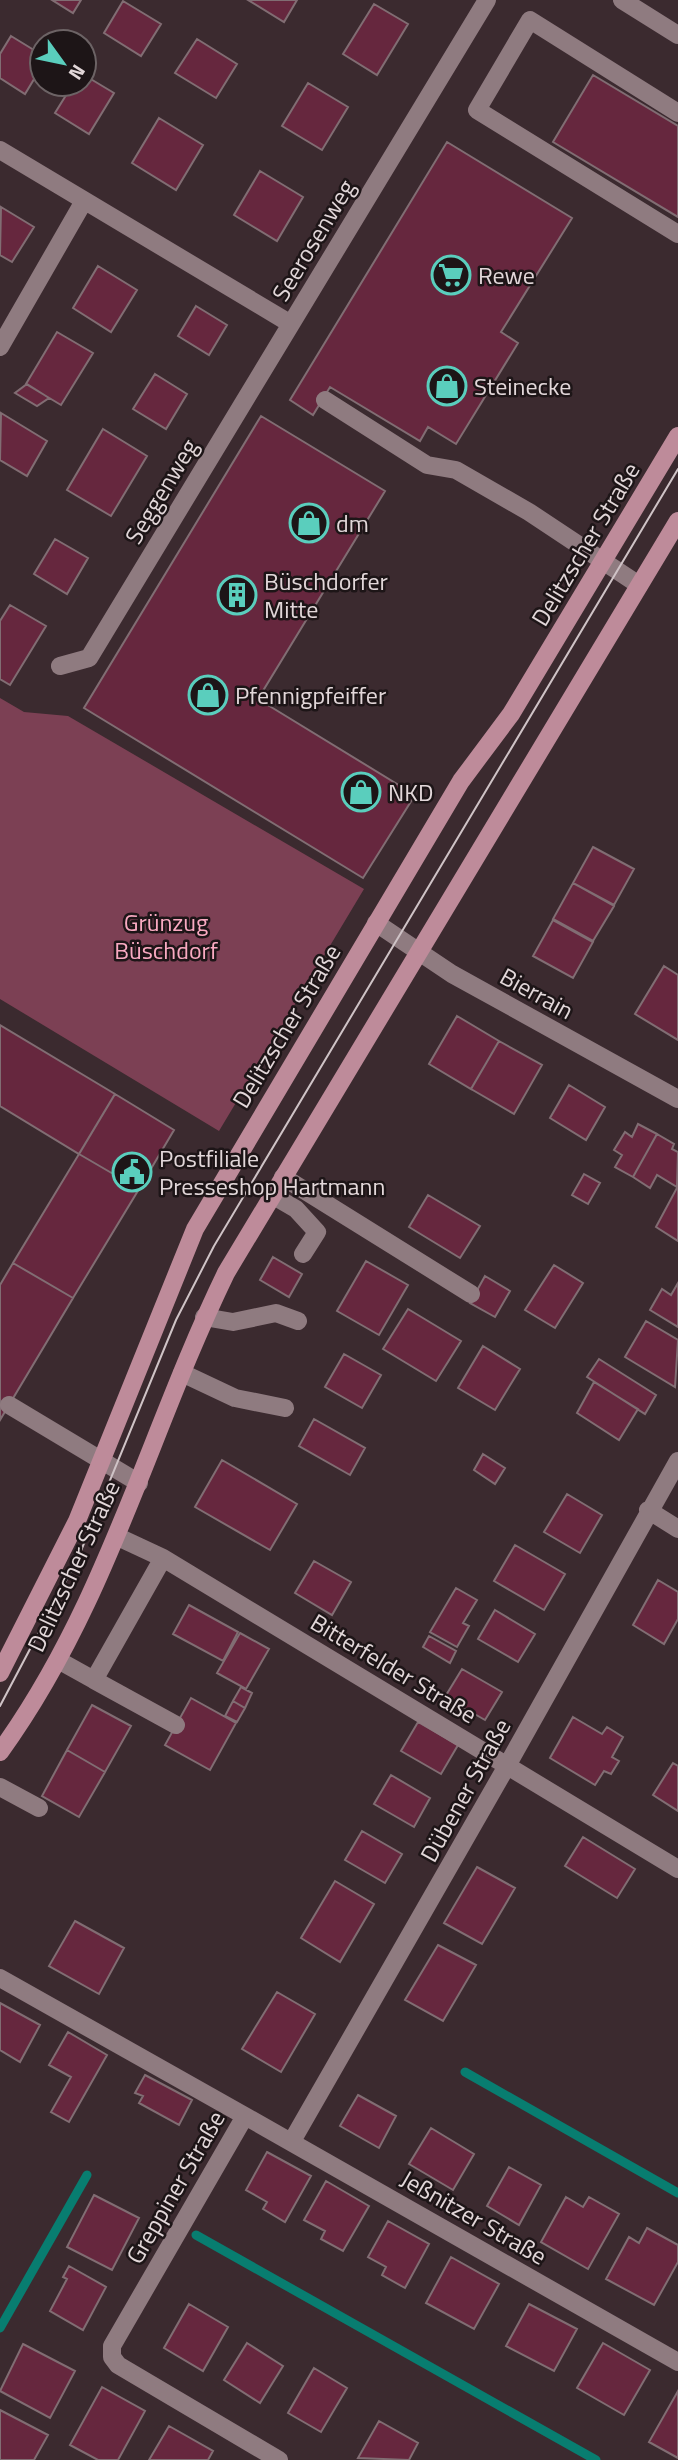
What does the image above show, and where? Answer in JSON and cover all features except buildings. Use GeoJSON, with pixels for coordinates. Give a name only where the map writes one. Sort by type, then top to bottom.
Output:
{"type":"FeatureCollection","features":[{"type":"Feature","properties":{"kind":"main road","name":"Delitzscher Straße"},"geometry":{"type":"LineString","coordinates":[[0,1673],[77,1521],[195,1229],[461,781],[511,714],[678,436]]}},
{"type":"Feature","properties":{"kind":"main road","name":"Delitzscher Straße"},"geometry":{"type":"LineString","coordinates":[[0,1752],[58,1660],[118,1537],[204,1317],[226,1273],[678,521]]}},
{"type":"Feature","properties":{"kind":"street","name":"Seerosenweg"},"geometry":{"type":"LineString","coordinates":[[0,150],[291,324],[486,0]]}},
{"type":"Feature","properties":{"kind":"street"},"geometry":{"type":"LineString","coordinates":[[622,0],[678,36]]}},
{"type":"Feature","properties":{"kind":"street"},"geometry":{"type":"LineString","coordinates":[[678,113],[530,20],[477,110],[678,234]]}},
{"type":"Feature","properties":{"kind":"street"},"geometry":{"type":"LineString","coordinates":[[0,347],[84,201]]}},
{"type":"Feature","properties":{"kind":"street","name":"Seggenweg"},"geometry":{"type":"LineString","coordinates":[[60,666],[89,658],[291,324]]}},
{"type":"Feature","properties":{"kind":"street"},"geometry":{"type":"LineString","coordinates":[[325,400],[428,465],[456,470],[529,512],[639,585]]}},
{"type":"Feature","properties":{"kind":"street","name":"Bierrain"},"geometry":{"type":"LineString","coordinates":[[376,923],[453,974],[678,1099]]}},
{"type":"Feature","properties":{"kind":"street"},"geometry":{"type":"LineString","coordinates":[[283,1177],[471,1294]]}},
{"type":"Feature","properties":{"kind":"street"},"geometry":{"type":"LineString","coordinates":[[272,1195],[296,1209],[317,1232],[303,1254]]}},
{"type":"Feature","properties":{"kind":"street"},"geometry":{"type":"LineString","coordinates":[[204,1317],[233,1322],[276,1313],[298,1321]]}},
{"type":"Feature","properties":{"kind":"street"},"geometry":{"type":"LineString","coordinates":[[182,1373],[235,1398],[285,1408]]}},
{"type":"Feature","properties":{"kind":"street"},"geometry":{"type":"LineString","coordinates":[[9,1405],[139,1483]]}},
{"type":"Feature","properties":{"kind":"street","name":"Dübener Straße"},"geometry":{"type":"LineString","coordinates":[[292,2141],[509,1765],[678,1461]]}},
{"type":"Feature","properties":{"kind":"street"},"geometry":{"type":"LineString","coordinates":[[649,1510],[678,1529]]}},
{"type":"Feature","properties":{"kind":"street","name":"Bitterfelder Straße"},"geometry":{"type":"LineString","coordinates":[[118,1537],[163,1558],[678,1869]]}},
{"type":"Feature","properties":{"kind":"street"},"geometry":{"type":"LineString","coordinates":[[94,1680],[163,1558]]}},
{"type":"Feature","properties":{"kind":"street"},"geometry":{"type":"LineString","coordinates":[[58,1660],[176,1725]]}},
{"type":"Feature","properties":{"kind":"street"},"geometry":{"type":"LineString","coordinates":[[0,1787],[39,1808]]}},
{"type":"Feature","properties":{"kind":"street","name":"Greppiner Straße"},"geometry":{"type":"LineString","coordinates":[[0,1979],[245,2116],[112,2346],[112,2357],[118,2365],[279,2460]]}},
{"type":"Feature","properties":{"kind":"street","name":"Jeßnitzer Straße"},"geometry":{"type":"LineString","coordinates":[[245,2116],[678,2362]]}},
{"type":"Feature","properties":{"kind":"green space","name":"Grünzug Büschdorf"},"geometry":{"type":"Polygon","coordinates":[[[0,698],[24,712],[68,716],[364,889],[219,1131],[0,999],[0,698]]]}},
{"type":"Feature","properties":{"kind":"waterway"},"geometry":{"type":"LineString","coordinates":[[465,2072],[678,2193]]}},
{"type":"Feature","properties":{"kind":"waterway"},"geometry":{"type":"LineString","coordinates":[[0,2328],[87,2175]]}},
{"type":"Feature","properties":{"kind":"waterway"},"geometry":{"type":"LineString","coordinates":[[196,2235],[596,2460]]}},
{"type":"Feature","properties":{"kind":"tram line"},"geometry":{"type":"LineString","coordinates":[[0,1706],[78,1558],[176,1320],[214,1246],[678,469]]}},
{"type":"Feature","properties":{"kind":"place","name":"Rewe"},"geometry":{"type":"Point","coordinates":[451,275]}},
{"type":"Feature","properties":{"kind":"place","name":"Steinecke"},"geometry":{"type":"Point","coordinates":[447,386]}},
{"type":"Feature","properties":{"kind":"place","name":"dm"},"geometry":{"type":"Point","coordinates":[309,523]}},
{"type":"Feature","properties":{"kind":"place","name":"Büschdorfer Mitte"},"geometry":{"type":"Point","coordinates":[237,595]}},
{"type":"Feature","properties":{"kind":"place","name":"Pfennigpfeiffer"},"geometry":{"type":"Point","coordinates":[208,695]}},
{"type":"Feature","properties":{"kind":"place","name":"NKD"},"geometry":{"type":"Point","coordinates":[361,792]}},
{"type":"Feature","properties":{"kind":"place","name":"Postfiliale Presseshop Hartmann"},"geometry":{"type":"Point","coordinates":[132,1172]}}]}
